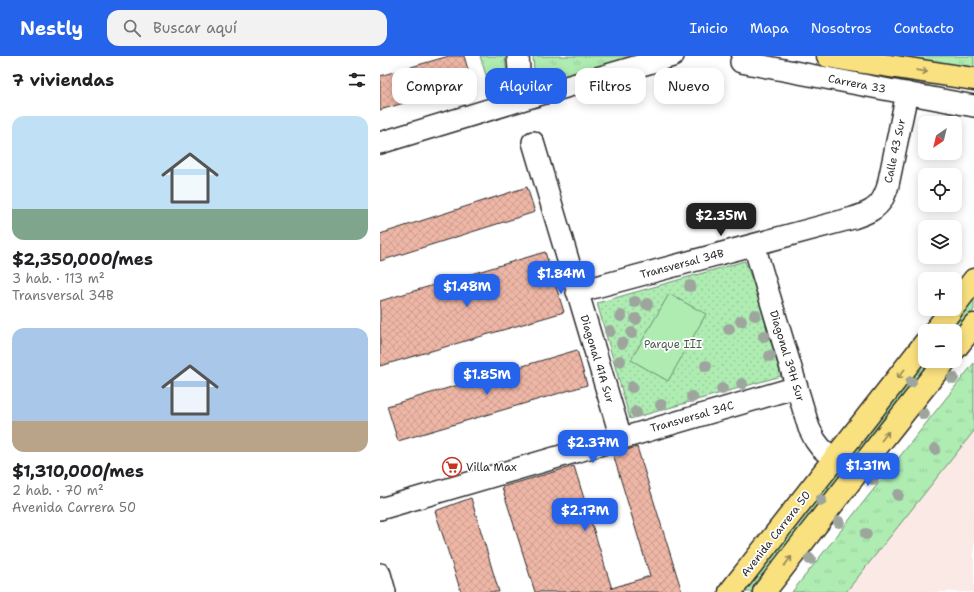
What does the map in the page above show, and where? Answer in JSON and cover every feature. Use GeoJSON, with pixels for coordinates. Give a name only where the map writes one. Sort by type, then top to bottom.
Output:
{"type":"FeatureCollection","features":[{"type":"Feature","properties":{"kind":"main road"},"geometry":{"type":"LineString","coordinates":[[828,56],[974,79]]}},
{"type":"Feature","properties":{"kind":"main road"},"geometry":{"type":"LineString","coordinates":[[962,296],[974,280]]}},
{"type":"Feature","properties":{"kind":"main road"},"geometry":{"type":"LineString","coordinates":[[940,324],[946,316]]}},
{"type":"Feature","properties":{"kind":"main road"},"geometry":{"type":"LineString","coordinates":[[962,340],[974,325]]}},
{"type":"Feature","properties":{"kind":"main road","name":"Avenida Carrera 50"},"geometry":{"type":"LineString","coordinates":[[730,592],[918,352]]}},
{"type":"Feature","properties":{"kind":"main road"},"geometry":{"type":"LineString","coordinates":[[764,592],[939,368]]}},
{"type":"Feature","properties":{"kind":"street"},"geometry":{"type":"LineString","coordinates":[[518,56],[519,68]]}},
{"type":"Feature","properties":{"kind":"street"},"geometry":{"type":"LineString","coordinates":[[567,87],[673,56]]}},
{"type":"Feature","properties":{"kind":"street","name":"Carrera 33"},"geometry":{"type":"LineString","coordinates":[[741,62],[974,106]]}},
{"type":"Feature","properties":{"kind":"street","name":"Calle 43 Sur"},"geometry":{"type":"LineString","coordinates":[[876,207],[883,198],[888,185],[907,93]]}},
{"type":"Feature","properties":{"kind":"street"},"geometry":{"type":"LineString","coordinates":[[380,143],[508,104]]}},
{"type":"Feature","properties":{"kind":"street","name":"Diagonal 41A Sur"},"geometry":{"type":"LineString","coordinates":[[533,142],[621,438]]}},
{"type":"Feature","properties":{"kind":"street","name":"Transversal 34B"},"geometry":{"type":"LineString","coordinates":[[577,292],[853,218],[867,213],[876,207]]}},
{"type":"Feature","properties":{"kind":"street","name":"Diagonal 39H Sur"},"geometry":{"type":"LineString","coordinates":[[754,245],[809,428],[821,448],[834,459]]}},
{"type":"Feature","properties":{"kind":"street","name":"Transversal 34C"},"geometry":{"type":"LineString","coordinates":[[380,509],[797,387]]}},
{"type":"Feature","properties":{"kind":"street"},"geometry":{"type":"LineString","coordinates":[[380,574],[385,592]]}},
{"type":"Feature","properties":{"kind":"shaded area"},"geometry":{"type":"Polygon","coordinates":[[[974,431],[974,592],[843,592],[974,431]]]}},
{"type":"Feature","properties":{"kind":"green space"},"geometry":{"type":"Polygon","coordinates":[[[480,56],[505,56],[506,68],[485,68],[485,72],[480,56]]]}},
{"type":"Feature","properties":{"kind":"green space"},"geometry":{"type":"Polygon","coordinates":[[[533,56],[635,56],[594,68],[575,68],[575,73],[567,76],[567,68],[534,68],[533,56]]]}},
{"type":"Feature","properties":{"kind":"green space"},"geometry":{"type":"Polygon","coordinates":[[[882,56],[974,56],[974,71],[882,56]]]}},
{"type":"Feature","properties":{"kind":"green space","name":"Parque III"},"geometry":{"type":"Polygon","coordinates":[[[745,261],[754,285],[781,376],[630,419],[597,303],[745,261]]]}},
{"type":"Feature","properties":{"kind":"green space"},"geometry":{"type":"Polygon","coordinates":[[[669,294],[706,314],[668,381],[631,360],[669,294]]]}},
{"type":"Feature","properties":{"kind":"green space"},"geometry":{"type":"Polygon","coordinates":[[[974,297],[974,310],[962,325],[953,324],[959,316],[962,316],[962,312],[974,297]]]}},
{"type":"Feature","properties":{"kind":"green space"},"geometry":{"type":"Polygon","coordinates":[[[974,363],[974,431],[846,592],[792,592],[974,363]]]}},
{"type":"Feature","properties":{"kind":"green space"},"geometry":{"type":"Polygon","coordinates":[[[918,368],[929,368],[753,592],[743,592],[918,368]]]}},
{"type":"Feature","properties":{"kind":"building"},"geometry":{"type":"Polygon","coordinates":[[[449,56],[464,56],[468,68],[408,68],[449,56]]]}},
{"type":"Feature","properties":{"kind":"building"},"geometry":{"type":"Polygon","coordinates":[[[392,73],[392,104],[400,104],[380,110],[380,76],[392,73]]]}},
{"type":"Feature","properties":{"kind":"building"},"geometry":{"type":"Polygon","coordinates":[[[527,187],[535,212],[380,261],[380,234],[527,187]]]}},
{"type":"Feature","properties":{"kind":"building"},"geometry":{"type":"Polygon","coordinates":[[[545,252],[564,312],[380,366],[380,301],[545,252]]]}},
{"type":"Feature","properties":{"kind":"building"},"geometry":{"type":"Polygon","coordinates":[[[577,350],[587,385],[398,441],[387,406],[577,350]]]}},
{"type":"Feature","properties":{"kind":"building"},"geometry":{"type":"Polygon","coordinates":[[[637,447],[682,592],[535,592],[502,487],[574,466],[612,589],[650,576],[613,454],[637,447]]]}},
{"type":"Feature","properties":{"kind":"building"},"geometry":{"type":"Polygon","coordinates":[[[471,498],[499,592],[461,592],[435,511],[471,498]]]}},
{"type":"Feature","properties":{"kind":"place","name":"Villa Max"},"geometry":{"type":"Point","coordinates":[452,467]}}]}
